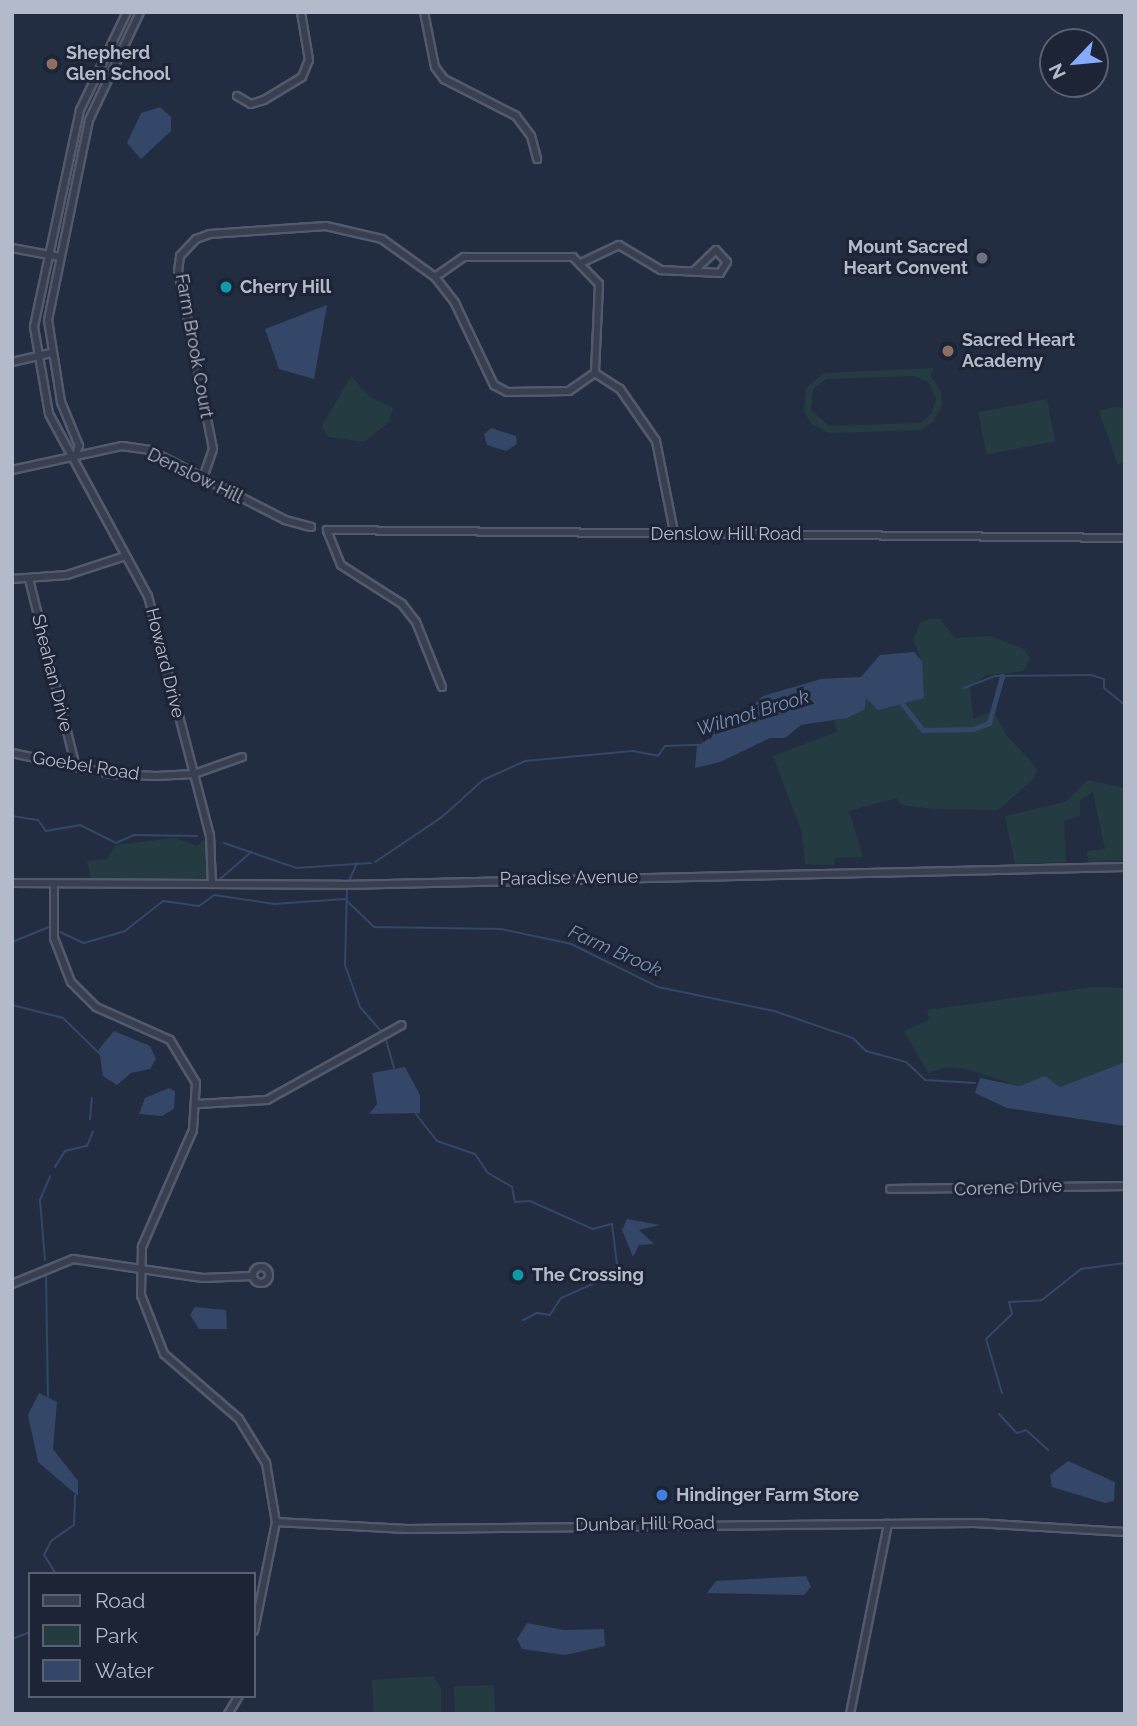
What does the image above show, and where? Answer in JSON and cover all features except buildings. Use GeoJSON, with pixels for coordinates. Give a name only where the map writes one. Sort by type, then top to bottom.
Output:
{"type":"FeatureCollection","features":[{"type":"Feature","properties":{"kind":"street","name":"Howard Drive"},"geometry":{"type":"LineString","coordinates":[[127,12],[83,101],[47,255],[34,327],[49,414],[65,447],[75,456],[148,596],[212,844],[212,884]]}},
{"type":"Feature","properties":{"kind":"street","name":"Howard Drive"},"geometry":{"type":"LineString","coordinates":[[75,456],[79,446],[61,402],[51,353],[48,320],[94,107],[140,12]]}},
{"type":"Feature","properties":{"kind":"street"},"geometry":{"type":"LineString","coordinates":[[237,96],[251,104],[264,100],[307,69],[301,12]]}},
{"type":"Feature","properties":{"kind":"street"},"geometry":{"type":"LineString","coordinates":[[424,12],[435,66],[444,79],[516,116],[531,136],[537,159]]}},
{"type":"Feature","properties":{"kind":"street"},"geometry":{"type":"LineString","coordinates":[[106,56],[116,62]]}},
{"type":"Feature","properties":{"kind":"street"},"geometry":{"type":"LineString","coordinates":[[83,101],[94,107]]}},
{"type":"Feature","properties":{"kind":"street","name":"Farm Brook Court"},"geometry":{"type":"LineString","coordinates":[[203,478],[213,449],[178,271],[187,246],[210,234],[297,225],[383,239],[435,277]]}},
{"type":"Feature","properties":{"kind":"street"},"geometry":{"type":"LineString","coordinates":[[581,263],[619,245],[661,270],[696,269],[720,273],[727,262],[716,250],[696,269]]}},
{"type":"Feature","properties":{"kind":"street"},"geometry":{"type":"LineString","coordinates":[[12,248],[60,257]]}},
{"type":"Feature","properties":{"kind":"street"},"geometry":{"type":"LineString","coordinates":[[550,254],[581,263],[599,284],[595,373],[569,391],[507,393],[494,386],[455,303],[435,277],[464,257],[505,261],[550,254]]}},
{"type":"Feature","properties":{"kind":"street"},"geometry":{"type":"LineString","coordinates":[[12,362],[51,353]]}},
{"type":"Feature","properties":{"kind":"street"},"geometry":{"type":"LineString","coordinates":[[595,373],[620,389],[645,418],[656,441],[674,532]]}},
{"type":"Feature","properties":{"kind":"street","name":"Denslow Hill"},"geometry":{"type":"LineString","coordinates":[[12,470],[122,446],[149,450],[285,520],[311,527]]}},
{"type":"Feature","properties":{"kind":"street","name":"Denslow Hill Road"},"geometry":{"type":"LineString","coordinates":[[442,687],[416,622],[402,604],[341,565],[327,530],[1125,538]]}},
{"type":"Feature","properties":{"kind":"street"},"geometry":{"type":"LineString","coordinates":[[12,579],[91,570],[125,556]]}},
{"type":"Feature","properties":{"kind":"street","name":"Sheahan Drive"},"geometry":{"type":"LineString","coordinates":[[29,579],[76,767]]}},
{"type":"Feature","properties":{"kind":"street","name":"Goebel Road"},"geometry":{"type":"LineString","coordinates":[[12,753],[112,774],[194,774],[242,757]]}},
{"type":"Feature","properties":{"kind":"street","name":"Paradise Avenue"},"geometry":{"type":"LineString","coordinates":[[12,883],[212,884],[1125,866]]}},
{"type":"Feature","properties":{"kind":"street"},"geometry":{"type":"LineString","coordinates":[[54,883],[54,939],[71,982],[96,1007],[170,1040],[191,1068],[198,1104],[193,1130],[145,1235],[139,1266],[142,1306],[156,1342],[181,1373],[250,1433],[270,1475],[276,1521],[256,1621]]}},
{"type":"Feature","properties":{"kind":"street"},"geometry":{"type":"LineString","coordinates":[[198,1104],[267,1100],[402,1025]]}},
{"type":"Feature","properties":{"kind":"street","name":"Corene Drive"},"geometry":{"type":"LineString","coordinates":[[890,1189],[1125,1186]]}},
{"type":"Feature","properties":{"kind":"street"},"geometry":{"type":"LineString","coordinates":[[12,1284],[73,1259],[139,1266],[203,1279],[253,1276]]}},
{"type":"Feature","properties":{"kind":"street","name":"Dunbar Hill Road"},"geometry":{"type":"LineString","coordinates":[[276,1521],[407,1529],[888,1524],[1125,1532]]}},
{"type":"Feature","properties":{"kind":"street"},"geometry":{"type":"LineString","coordinates":[[850,1714],[888,1524]]}},
{"type":"Feature","properties":{"kind":"street"},"geometry":{"type":"LineString","coordinates":[[228,1714],[238,1698]]}},
{"type":"Feature","properties":{"kind":"green space"},"geometry":{"type":"Polygon","coordinates":[[[934,368],[931,376],[941,391],[942,405],[933,422],[921,430],[829,433],[812,424],[804,412],[806,388],[824,373],[934,368]],[[914,376],[826,379],[813,389],[811,410],[829,426],[920,423],[931,414],[936,399],[928,382],[914,376]]]}},
{"type":"Feature","properties":{"kind":"green space"},"geometry":{"type":"Polygon","coordinates":[[[351,376],[370,397],[393,408],[389,422],[364,442],[328,437],[322,426],[351,376]]]}},
{"type":"Feature","properties":{"kind":"green space"},"geometry":{"type":"Polygon","coordinates":[[[1047,399],[1055,441],[986,455],[978,412],[1047,399]]]}},
{"type":"Feature","properties":{"kind":"green space"},"geometry":{"type":"Polygon","coordinates":[[[1114,407],[1125,408],[1125,462],[1118,465],[1099,411],[1114,407]]]}},
{"type":"Feature","properties":{"kind":"green space"},"geometry":{"type":"Polygon","coordinates":[[[929,619],[940,619],[955,638],[991,636],[1024,649],[1030,659],[1024,671],[987,675],[970,686],[973,719],[990,712],[996,716],[1007,736],[1037,771],[1033,779],[998,810],[933,809],[902,805],[896,798],[849,811],[863,857],[834,858],[834,865],[805,864],[802,832],[773,756],[837,732],[834,721],[865,709],[866,697],[922,661],[913,640],[920,623],[929,619]]]}},
{"type":"Feature","properties":{"kind":"green space"},"geometry":{"type":"Polygon","coordinates":[[[1088,780],[1125,788],[1125,861],[1088,862],[1087,851],[1105,849],[1093,792],[1080,801],[1080,816],[1064,821],[1066,862],[1015,864],[1005,816],[1065,802],[1088,780]]]}},
{"type":"Feature","properties":{"kind":"green space"},"geometry":{"type":"Polygon","coordinates":[[[207,837],[207,880],[91,879],[87,861],[107,859],[116,845],[174,838],[197,846],[207,837]]]}},
{"type":"Feature","properties":{"kind":"green space"},"geometry":{"type":"Polygon","coordinates":[[[1093,987],[1125,988],[1125,1062],[1060,1087],[1045,1076],[1019,1086],[970,1070],[947,1067],[928,1073],[904,1031],[929,1020],[927,1010],[1093,987]]]}},
{"type":"Feature","properties":{"kind":"green space"},"geometry":{"type":"Polygon","coordinates":[[[434,1676],[441,1689],[441,1714],[374,1714],[372,1680],[434,1676]]]}},
{"type":"Feature","properties":{"kind":"green space"},"geometry":{"type":"Polygon","coordinates":[[[494,1685],[495,1714],[455,1714],[454,1686],[494,1685]]]}},
{"type":"Feature","properties":{"kind":"water"},"geometry":{"type":"Polygon","coordinates":[[[160,107],[171,117],[171,131],[141,159],[127,143],[141,113],[160,107]]]}},
{"type":"Feature","properties":{"kind":"water"},"geometry":{"type":"Polygon","coordinates":[[[327,305],[314,379],[279,369],[265,329],[327,305]]]}},
{"type":"Feature","properties":{"kind":"water"},"geometry":{"type":"Polygon","coordinates":[[[491,428],[516,436],[517,444],[506,451],[487,445],[484,434],[491,428]]]}},
{"type":"Feature","properties":{"kind":"water"},"geometry":{"type":"Polygon","coordinates":[[[914,652],[922,661],[924,698],[878,710],[866,698],[865,709],[847,718],[801,725],[785,738],[770,738],[720,762],[695,768],[697,746],[712,737],[715,725],[746,712],[763,696],[821,679],[861,677],[880,655],[914,652]]]}},
{"type":"Feature","properties":{"kind":"water"},"geometry":{"type":"Polygon","coordinates":[[[114,1031],[150,1046],[156,1059],[150,1069],[131,1073],[117,1085],[103,1076],[99,1049],[114,1031]]]}},
{"type":"Feature","properties":{"kind":"water"},"geometry":{"type":"Polygon","coordinates":[[[1125,1062],[1125,1126],[1007,1108],[975,1093],[980,1078],[1019,1086],[1045,1076],[1060,1087],[1125,1062]]]}},
{"type":"Feature","properties":{"kind":"water"},"geometry":{"type":"Polygon","coordinates":[[[405,1067],[420,1095],[420,1113],[369,1114],[377,1104],[372,1073],[405,1067]]]}},
{"type":"Feature","properties":{"kind":"water"},"geometry":{"type":"Polygon","coordinates":[[[169,1088],[175,1091],[174,1109],[162,1116],[139,1114],[145,1098],[169,1088]]]}},
{"type":"Feature","properties":{"kind":"water"},"geometry":{"type":"Polygon","coordinates":[[[627,1219],[660,1225],[639,1230],[654,1244],[639,1245],[633,1257],[622,1230],[627,1219]]]}},
{"type":"Feature","properties":{"kind":"water"},"geometry":{"type":"Polygon","coordinates":[[[195,1307],[226,1310],[227,1329],[199,1329],[190,1315],[195,1307]]]}},
{"type":"Feature","properties":{"kind":"water"},"geometry":{"type":"Polygon","coordinates":[[[39,1393],[57,1402],[53,1449],[78,1481],[78,1496],[38,1462],[28,1415],[39,1393]]]}},
{"type":"Feature","properties":{"kind":"water"},"geometry":{"type":"Polygon","coordinates":[[[1068,1461],[1115,1482],[1114,1501],[1105,1503],[1052,1487],[1050,1475],[1068,1461]]]}},
{"type":"Feature","properties":{"kind":"water"},"geometry":{"type":"Polygon","coordinates":[[[806,1576],[811,1587],[804,1595],[707,1593],[716,1581],[806,1576]]]}},
{"type":"Feature","properties":{"kind":"water"},"geometry":{"type":"Polygon","coordinates":[[[527,1623],[564,1630],[604,1629],[605,1646],[565,1655],[522,1649],[517,1639],[527,1623]]]}},
{"type":"Feature","properties":{"kind":"waterway","name":"Wilmot Brook"},"geometry":{"type":"LineString","coordinates":[[964,688],[995,676],[1091,675],[1104,679],[1104,688],[1125,705]]}},
{"type":"Feature","properties":{"kind":"waterway"},"geometry":{"type":"LineString","coordinates":[[900,701],[923,730],[973,729],[989,723],[1002,676]]}},
{"type":"Feature","properties":{"kind":"waterway","name":"Wilmot Brook"},"geometry":{"type":"LineString","coordinates":[[375,862],[442,817],[483,780],[525,761],[633,751],[658,756],[665,746],[699,745]]}},
{"type":"Feature","properties":{"kind":"waterway","name":"Wilmot Brook"},"geometry":{"type":"LineString","coordinates":[[12,816],[38,820],[46,831],[80,825],[116,843],[134,835],[197,836]]}},
{"type":"Feature","properties":{"kind":"waterway","name":"Wilmot Brook"},"geometry":{"type":"LineString","coordinates":[[224,843],[296,868],[371,863]]}},
{"type":"Feature","properties":{"kind":"waterway"},"geometry":{"type":"LineString","coordinates":[[219,880],[251,852]]}},
{"type":"Feature","properties":{"kind":"waterway"},"geometry":{"type":"LineString","coordinates":[[349,881],[357,863]]}},
{"type":"Feature","properties":{"kind":"waterway"},"geometry":{"type":"LineString","coordinates":[[347,889],[345,965],[360,1007],[380,1030]]}},
{"type":"Feature","properties":{"kind":"waterway","name":"Farm Brook"},"geometry":{"type":"LineString","coordinates":[[60,932],[84,943],[125,931],[163,901],[199,906],[214,895],[274,904],[345,899],[374,927],[501,929],[571,944],[658,987],[774,1011],[853,1038],[866,1051],[906,1062],[925,1080],[975,1083]]}},
{"type":"Feature","properties":{"kind":"waterway","name":"Farm Brook"},"geometry":{"type":"LineString","coordinates":[[12,942],[49,927]]}},
{"type":"Feature","properties":{"kind":"waterway"},"geometry":{"type":"LineString","coordinates":[[12,1005],[63,1018],[100,1054]]}},
{"type":"Feature","properties":{"kind":"waterway"},"geometry":{"type":"LineString","coordinates":[[386,1040],[394,1068]]}},
{"type":"Feature","properties":{"kind":"waterway"},"geometry":{"type":"LineString","coordinates":[[90,1119],[92,1098]]}},
{"type":"Feature","properties":{"kind":"waterway"},"geometry":{"type":"LineString","coordinates":[[416,1114],[437,1141],[475,1154],[488,1173],[512,1187],[515,1202],[530,1201],[593,1229],[612,1224],[617,1263],[613,1275],[561,1298],[550,1315],[537,1313],[523,1320]]}},
{"type":"Feature","properties":{"kind":"waterway"},"geometry":{"type":"LineString","coordinates":[[55,1167],[65,1151],[87,1146],[93,1131]]}},
{"type":"Feature","properties":{"kind":"waterway"},"geometry":{"type":"LineString","coordinates":[[45,1260],[40,1200],[50,1176]]}},
{"type":"Feature","properties":{"kind":"waterway"},"geometry":{"type":"LineString","coordinates":[[1002,1393],[986,1339],[1012,1314],[1009,1302],[1042,1300],[1081,1269],[1125,1263]]}},
{"type":"Feature","properties":{"kind":"waterway"},"geometry":{"type":"LineString","coordinates":[[46,1273],[48,1396]]}},
{"type":"Feature","properties":{"kind":"waterway"},"geometry":{"type":"LineString","coordinates":[[999,1414],[1017,1433],[1026,1430],[1048,1450]]}},
{"type":"Feature","properties":{"kind":"waterway"},"geometry":{"type":"LineString","coordinates":[[55,1572],[44,1555],[51,1541],[74,1525],[75,1495]]}},
{"type":"Feature","properties":{"kind":"waterway"},"geometry":{"type":"LineString","coordinates":[[12,1639],[28,1633]]}},
{"type":"Feature","properties":{"kind":"place","name":"Shepherd Glen School"},"geometry":{"type":"Point","coordinates":[52,64]}},
{"type":"Feature","properties":{"kind":"place","name":"Mount Sacred Heart Convent"},"geometry":{"type":"Point","coordinates":[982,258]}},
{"type":"Feature","properties":{"kind":"place","name":"Cherry Hill"},"geometry":{"type":"Point","coordinates":[226,287]}},
{"type":"Feature","properties":{"kind":"place","name":"Sacred Heart Academy"},"geometry":{"type":"Point","coordinates":[948,351]}},
{"type":"Feature","properties":{"kind":"place","name":"The Crossing"},"geometry":{"type":"Point","coordinates":[518,1275]}},
{"type":"Feature","properties":{"kind":"place","name":"Hindinger Farm Store"},"geometry":{"type":"Point","coordinates":[662,1495]}}]}
